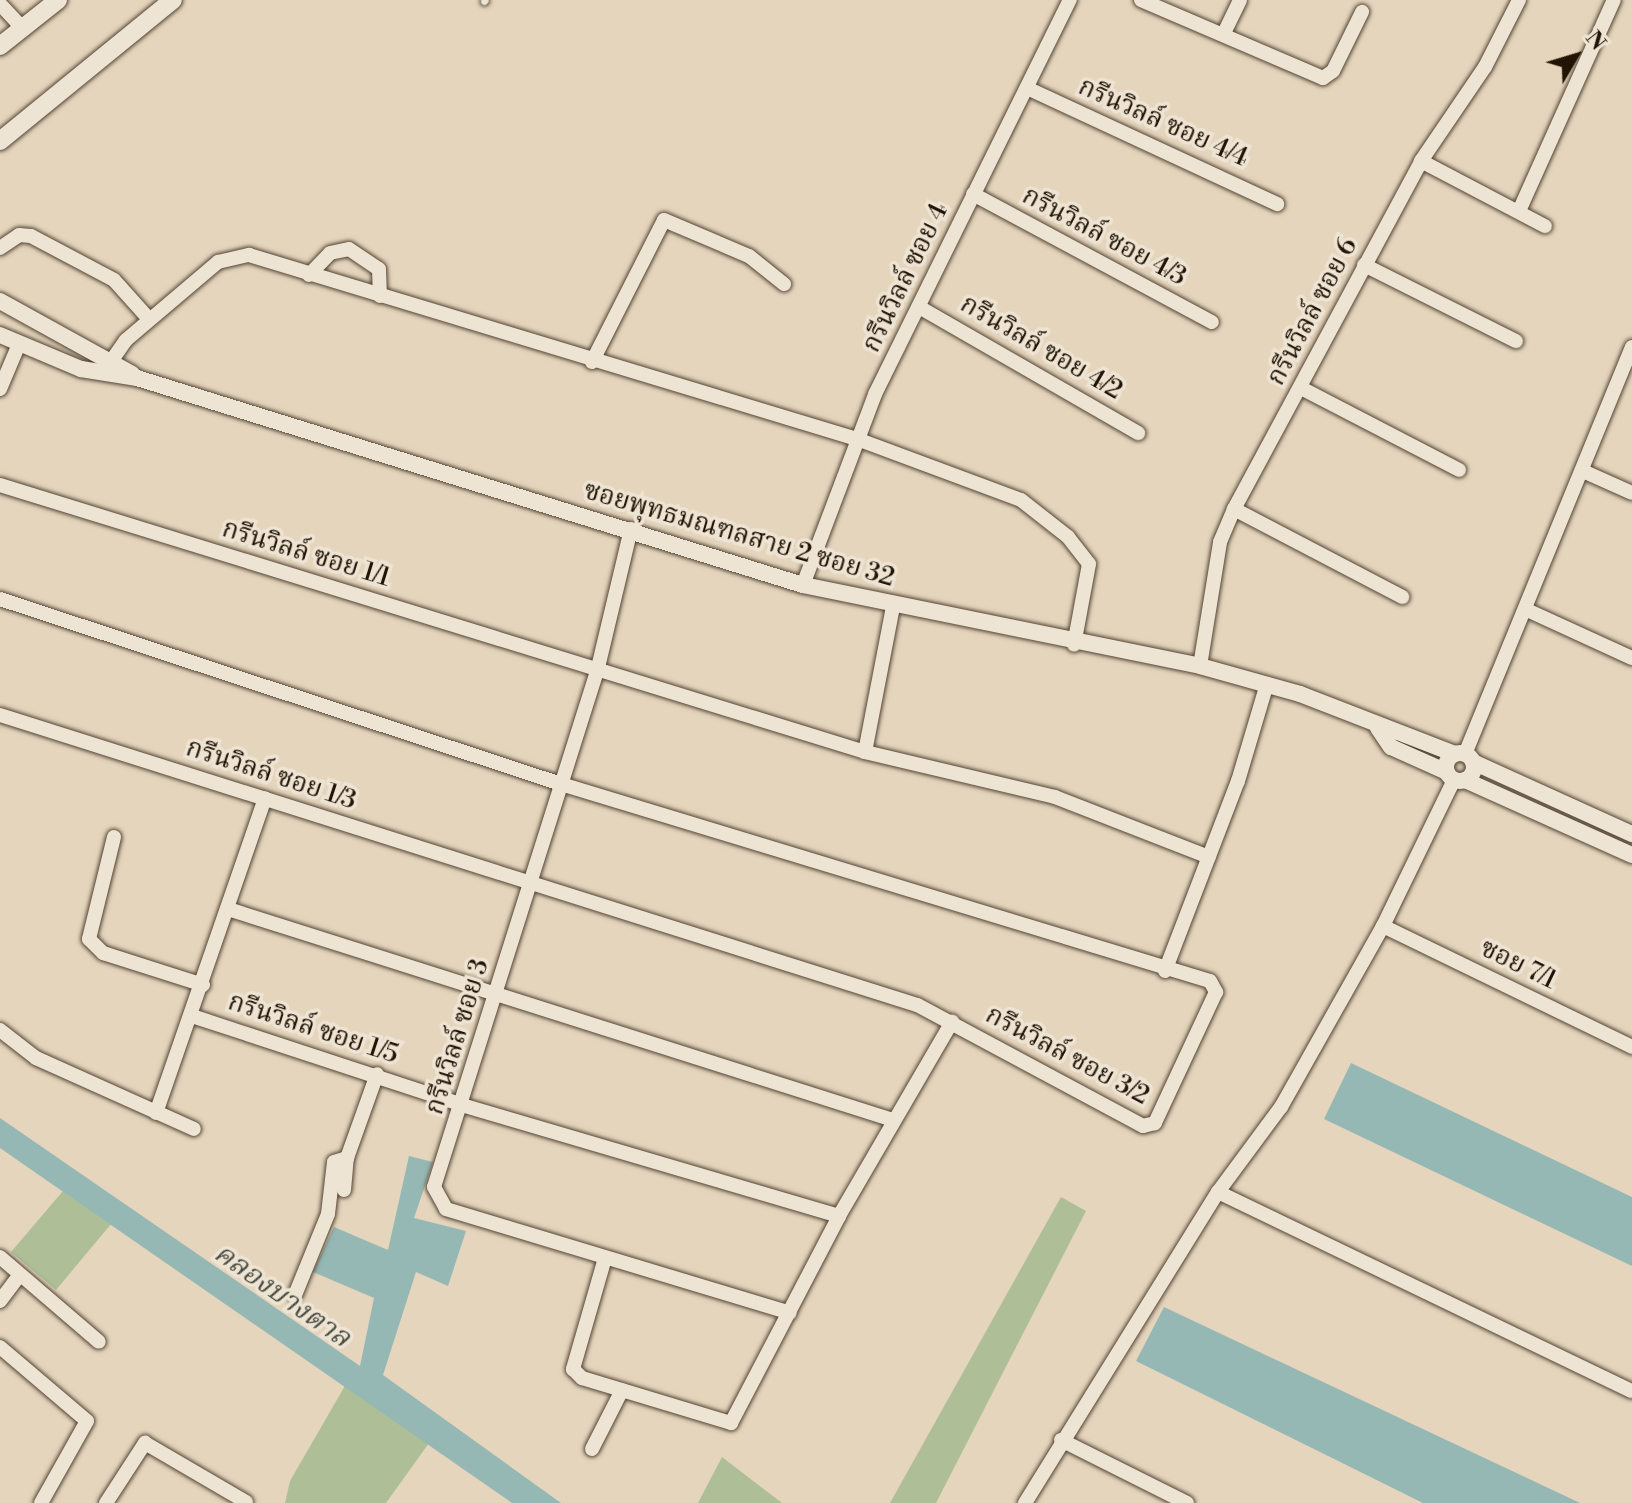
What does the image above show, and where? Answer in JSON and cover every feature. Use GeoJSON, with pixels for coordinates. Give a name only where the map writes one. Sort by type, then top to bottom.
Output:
{"type":"FeatureCollection","features":[{"type":"Feature","properties":{"kind":"main road"},"geometry":{"type":"LineString","coordinates":[[0,46],[58,0]]}},
{"type":"Feature","properties":{"kind":"main road"},"geometry":{"type":"LineString","coordinates":[[0,141],[165,3]]}},
{"type":"Feature","properties":{"kind":"street","name":"กรีนวิลล์ ซอย 4"},"geometry":{"type":"LineString","coordinates":[[803,585],[857,439],[973,194],[1070,0]]}},
{"type":"Feature","properties":{"kind":"street"},"geometry":{"type":"LineString","coordinates":[[1141,0],[1225,31],[1323,78],[1333,71],[1362,12]]}},
{"type":"Feature","properties":{"kind":"street"},"geometry":{"type":"LineString","coordinates":[[1225,31],[1240,0]]}},
{"type":"Feature","properties":{"kind":"street","name":"กรีนวิลล์ ซอย 6"},"geometry":{"type":"LineString","coordinates":[[1200,666],[1220,542],[1234,509],[1421,161],[1485,67],[1519,0]]}},
{"type":"Feature","properties":{"kind":"street"},"geometry":{"type":"LineString","coordinates":[[1519,211],[1614,0]]}},
{"type":"Feature","properties":{"kind":"street"},"geometry":{"type":"LineString","coordinates":[[0,4],[22,28]]}},
{"type":"Feature","properties":{"kind":"street","name":"กรีนวิลล์ ซอย 4/4"},"geometry":{"type":"LineString","coordinates":[[1027,88],[1277,204]]}},
{"type":"Feature","properties":{"kind":"street"},"geometry":{"type":"LineString","coordinates":[[1421,161],[1545,226]]}},
{"type":"Feature","properties":{"kind":"street","name":"กรีนวิลล์ ซอย 4/3"},"geometry":{"type":"LineString","coordinates":[[973,194],[1212,322]]}},
{"type":"Feature","properties":{"kind":"street"},"geometry":{"type":"LineString","coordinates":[[592,362],[664,220],[749,256],[784,284]]}},
{"type":"Feature","properties":{"kind":"street"},"geometry":{"type":"LineString","coordinates":[[0,248],[19,235],[31,236],[114,280],[149,319]]}},
{"type":"Feature","properties":{"kind":"street"},"geometry":{"type":"LineString","coordinates":[[309,275],[330,253],[349,249],[379,269],[380,296]]}},
{"type":"Feature","properties":{"kind":"street"},"geometry":{"type":"LineString","coordinates":[[112,360],[149,319],[235,254],[380,296],[857,439],[1021,500],[1068,537],[1089,564],[1074,645]]}},
{"type":"Feature","properties":{"kind":"street"},"geometry":{"type":"LineString","coordinates":[[1364,265],[1516,341]]}},
{"type":"Feature","properties":{"kind":"street","name":"ซอยพุทธมณฑลสาย 2 ซอย 32"},"geometry":{"type":"LineString","coordinates":[[0,301],[112,360],[137,378]]}},
{"type":"Feature","properties":{"kind":"street","name":"กรีนวิลล์ ซอย 4/2"},"geometry":{"type":"LineString","coordinates":[[919,307],[1138,433]]}},
{"type":"Feature","properties":{"kind":"street"},"geometry":{"type":"LineString","coordinates":[[0,389],[32,316]]}},
{"type":"Feature","properties":{"kind":"street","name":"ซอยพุทธมณฑลสาย 2 ซอย 32"},"geometry":{"type":"LineString","coordinates":[[0,335],[81,369],[137,378],[631,529],[803,585],[1074,645],[1200,666],[1267,684],[1378,728],[1400,729],[1632,834]]}},
{"type":"Feature","properties":{"kind":"street"},"geometry":{"type":"LineString","coordinates":[[1025,1503],[1061,1440],[1218,1192],[1281,1107],[1383,926],[1455,777],[1527,610],[1585,472],[1632,347]]}},
{"type":"Feature","properties":{"kind":"street"},"geometry":{"type":"LineString","coordinates":[[1301,388],[1459,470]]}},
{"type":"Feature","properties":{"kind":"street"},"geometry":{"type":"LineString","coordinates":[[1585,472],[1632,493]]}},
{"type":"Feature","properties":{"kind":"street","name":"กรีนวิลล์ ซอย 1/1"},"geometry":{"type":"LineString","coordinates":[[0,485],[865,752],[1055,797],[1209,857]]}},
{"type":"Feature","properties":{"kind":"street"},"geometry":{"type":"LineString","coordinates":[[1234,509],[1402,597]]}},
{"type":"Feature","properties":{"kind":"street","name":"กรีนวิลล์ ซอย 3"},"geometry":{"type":"LineString","coordinates":[[631,529],[598,668],[527,882],[465,1106],[434,1187],[438,1202],[605,1258],[790,1313]]}},
{"type":"Feature","properties":{"kind":"street","name":"กรีนวิลล์ ซอย 3/2"},"geometry":{"type":"LineString","coordinates":[[0,599],[561,784],[1165,971],[1210,981],[1216,992],[1148,1127],[952,1022],[527,882]]}},
{"type":"Feature","properties":{"kind":"street"},"geometry":{"type":"LineString","coordinates":[[865,752],[893,606]]}},
{"type":"Feature","properties":{"kind":"street"},"geometry":{"type":"LineString","coordinates":[[1527,610],[1632,658]]}},
{"type":"Feature","properties":{"kind":"street"},"geometry":{"type":"LineString","coordinates":[[1165,971],[1209,857],[1267,684]]}},
{"type":"Feature","properties":{"kind":"street","name":"กรีนวิลล์ ซอย 1/3"},"geometry":{"type":"LineString","coordinates":[[0,715],[527,882]]}},
{"type":"Feature","properties":{"kind":"street","name":"ซอยพุทธมณฑลสาย 2 ซอย 32"},"geometry":{"type":"LineString","coordinates":[[1378,728],[1391,747],[1632,855]]}},
{"type":"Feature","properties":{"kind":"street"},"geometry":{"type":"LineString","coordinates":[[1455,777],[1464,756]]}},
{"type":"Feature","properties":{"kind":"street"},"geometry":{"type":"LineString","coordinates":[[156,1113],[203,985],[265,798]]}},
{"type":"Feature","properties":{"kind":"street"},"geometry":{"type":"LineString","coordinates":[[114,837],[89,939],[103,953],[203,985]]}},
{"type":"Feature","properties":{"kind":"street"},"geometry":{"type":"LineString","coordinates":[[228,909],[497,997],[893,1120]]}},
{"type":"Feature","properties":{"kind":"street","name":"ซอย 7/1"},"geometry":{"type":"LineString","coordinates":[[1383,926],[1632,1047]]}},
{"type":"Feature","properties":{"kind":"street","name":"กรีนวิลล์ ซอย 1/5"},"geometry":{"type":"LineString","coordinates":[[192,1016],[377,1074],[465,1106],[839,1216]]}},
{"type":"Feature","properties":{"kind":"street"},"geometry":{"type":"LineString","coordinates":[[605,1258],[571,1365],[582,1378],[731,1423],[839,1216],[952,1022]]}},
{"type":"Feature","properties":{"kind":"street"},"geometry":{"type":"LineString","coordinates":[[0,1030],[36,1058],[194,1129]]}},
{"type":"Feature","properties":{"kind":"street"},"geometry":{"type":"LineString","coordinates":[[344,1190],[347,1158],[377,1074]]}},
{"type":"Feature","properties":{"kind":"street"},"geometry":{"type":"LineString","coordinates":[[295,1295],[328,1214],[334,1162],[347,1158]]}},
{"type":"Feature","properties":{"kind":"street"},"geometry":{"type":"LineString","coordinates":[[1218,1192],[1632,1391]]}},
{"type":"Feature","properties":{"kind":"street"},"geometry":{"type":"LineString","coordinates":[[0,1257],[99,1342]]}},
{"type":"Feature","properties":{"kind":"street"},"geometry":{"type":"LineString","coordinates":[[0,1301],[19,1276]]}},
{"type":"Feature","properties":{"kind":"street"},"geometry":{"type":"LineString","coordinates":[[0,1347],[87,1421],[41,1503]]}},
{"type":"Feature","properties":{"kind":"street"},"geometry":{"type":"LineString","coordinates":[[592,1449],[622,1390]]}},
{"type":"Feature","properties":{"kind":"street"},"geometry":{"type":"LineString","coordinates":[[1061,1440],[1187,1503]]}},
{"type":"Feature","properties":{"kind":"street"},"geometry":{"type":"LineString","coordinates":[[106,1503],[141,1445],[148,1445],[246,1502]]}},
{"type":"Feature","properties":{"kind":"green space"},"geometry":{"type":"Polygon","coordinates":[[[63,1191],[111,1224],[56,1290],[11,1252],[63,1191]]]}},
{"type":"Feature","properties":{"kind":"green space"},"geometry":{"type":"Polygon","coordinates":[[[1061,1197],[1086,1211],[936,1503],[890,1503],[1061,1197]]]}},
{"type":"Feature","properties":{"kind":"green space"},"geometry":{"type":"Polygon","coordinates":[[[346,1384],[429,1443],[386,1503],[285,1503],[290,1481],[346,1384]]]}},
{"type":"Feature","properties":{"kind":"green space"},"geometry":{"type":"Polygon","coordinates":[[[722,1457],[782,1503],[698,1503],[722,1457]]]}},
{"type":"Feature","properties":{"kind":"water"},"geometry":{"type":"Polygon","coordinates":[[[1351,1063],[1632,1197],[1632,1266],[1324,1119],[1351,1063]]]}},
{"type":"Feature","properties":{"kind":"water"},"geometry":{"type":"Polygon","coordinates":[[[0,1118],[360,1366],[374,1298],[313,1272],[334,1227],[388,1250],[409,1156],[433,1162],[414,1218],[466,1231],[448,1286],[416,1272],[383,1375],[561,1503],[512,1503],[0,1148],[0,1118]]]}},
{"type":"Feature","properties":{"kind":"water"},"geometry":{"type":"Polygon","coordinates":[[[1164,1307],[1580,1503],[1423,1503],[1136,1361],[1164,1307]]]}},
{"type":"Feature","properties":{"kind":"water label","name":"คลองบางตาล"},"geometry":{"type":"Point","coordinates":[282,1296]}}]}
